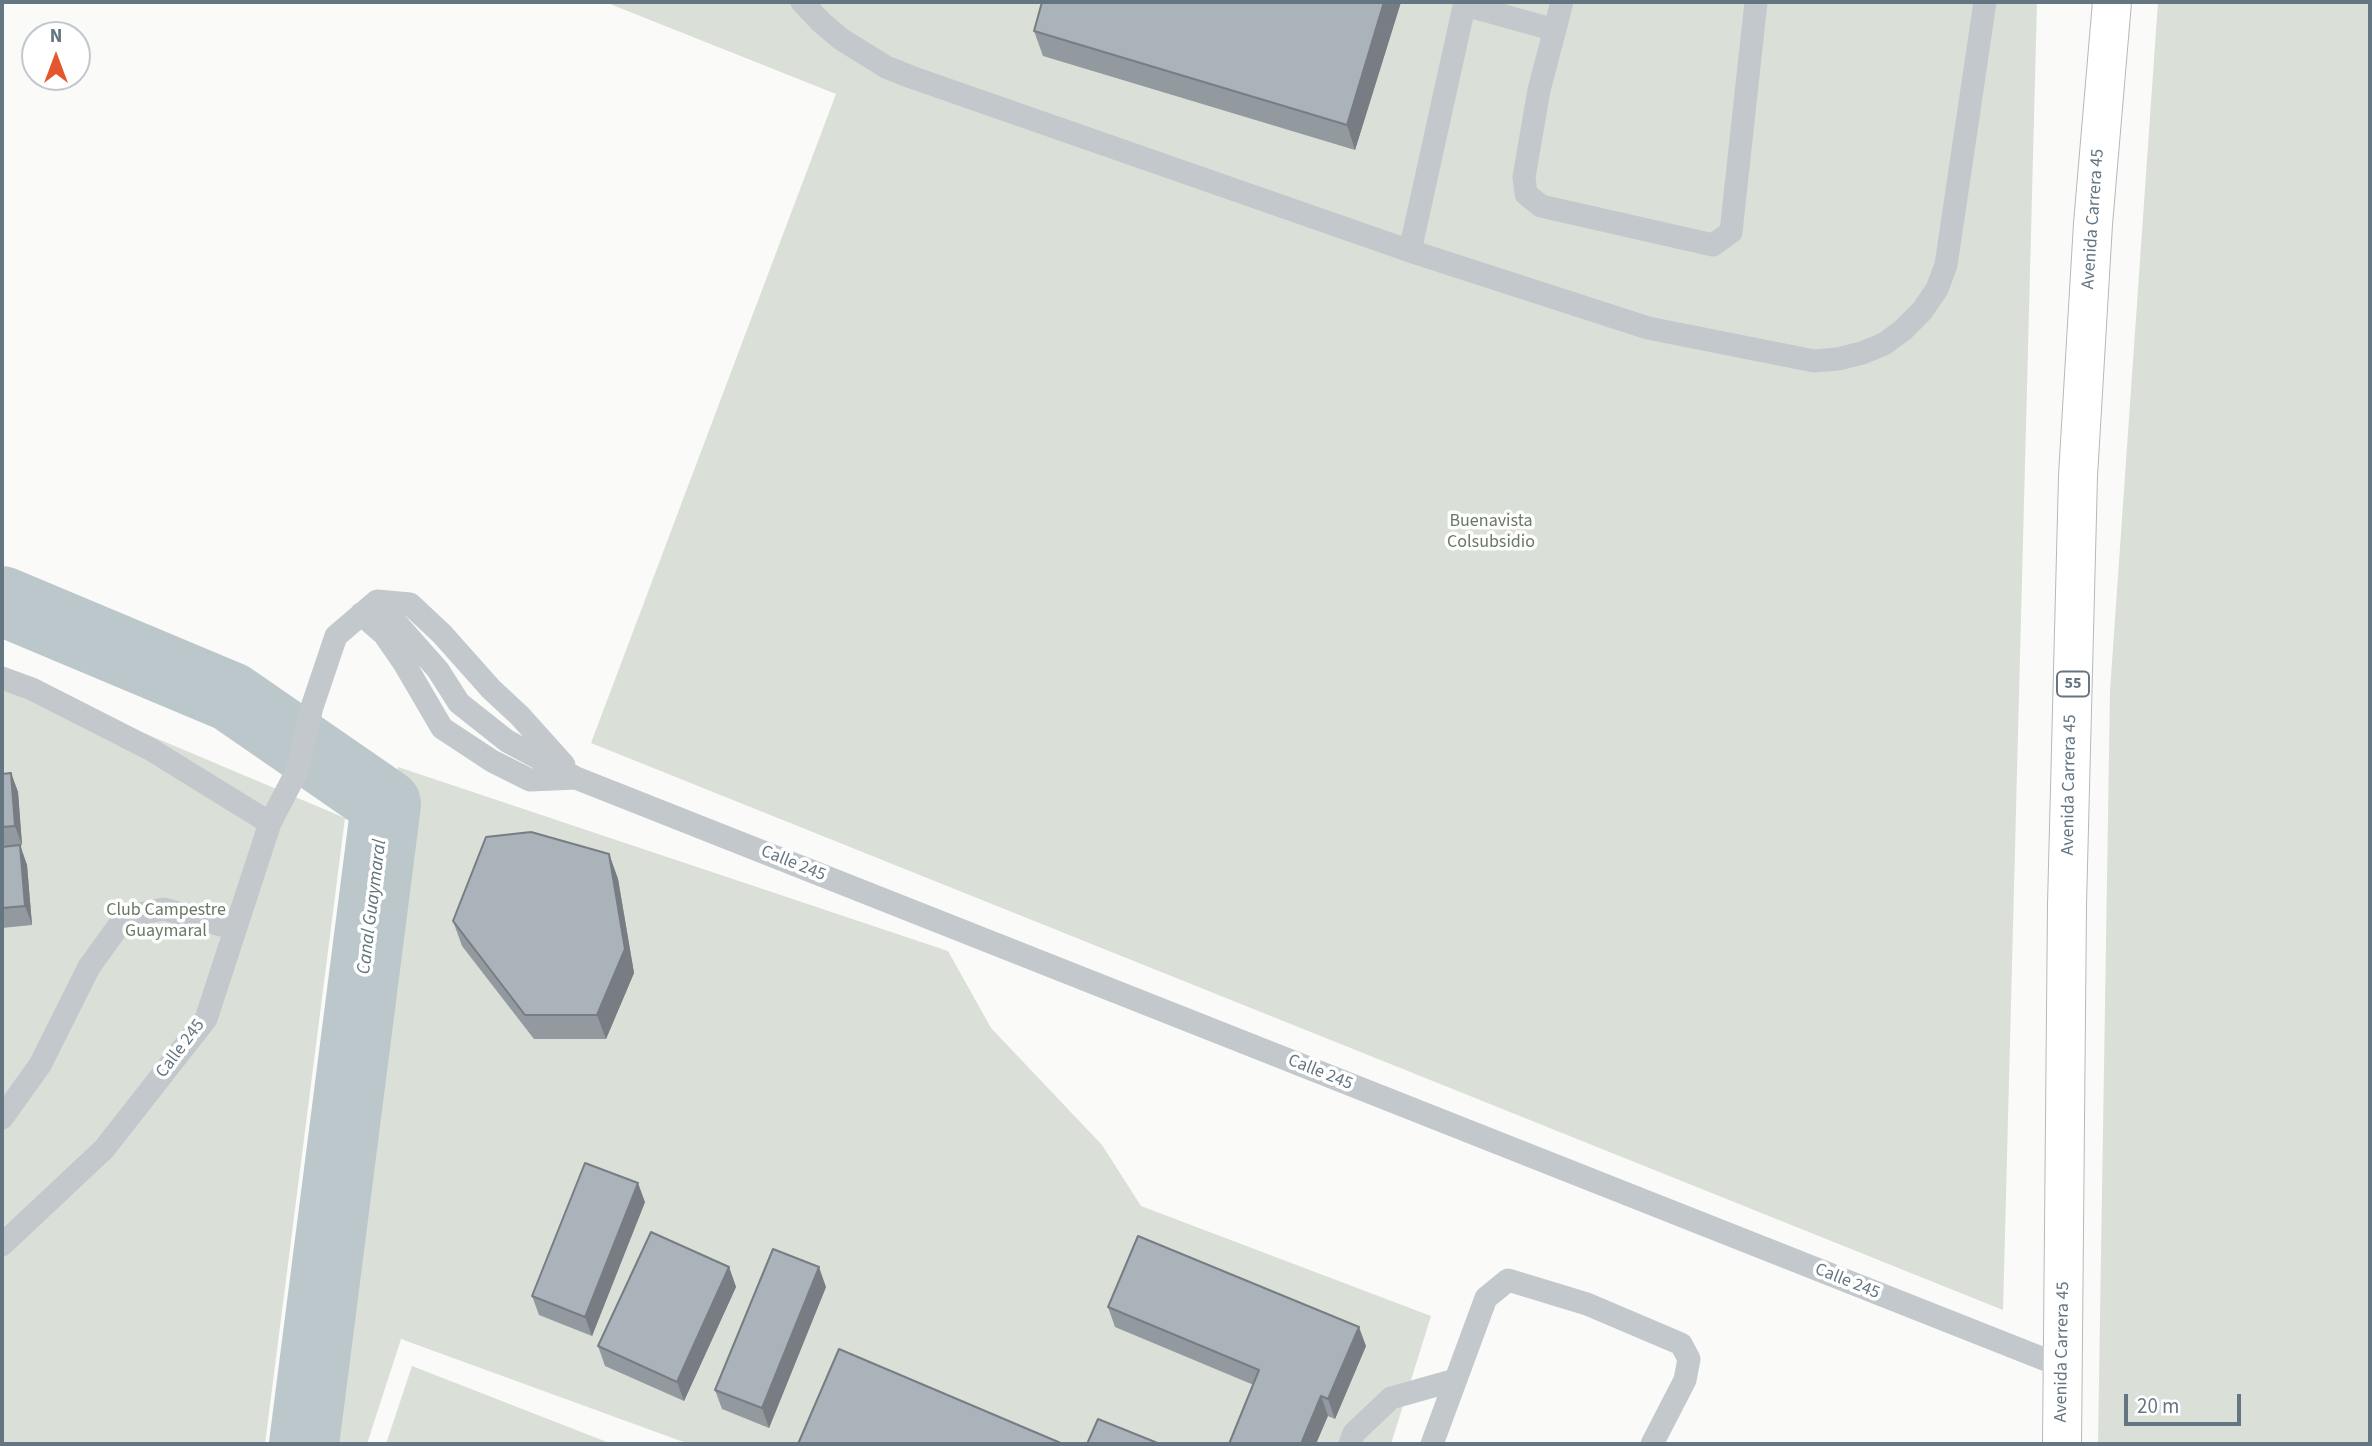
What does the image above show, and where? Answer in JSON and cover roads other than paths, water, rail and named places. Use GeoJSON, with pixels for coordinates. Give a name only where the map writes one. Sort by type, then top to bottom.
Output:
{"type":"FeatureCollection","features":[{"type":"Feature","properties":{"kind":"highway","name":"Avenida Carrera 45"},"geometry":{"type":"LineString","coordinates":[[2062,1444],[2067,905],[2078,476],[2093,224],[2112,2]]}},
{"type":"Feature","properties":{"kind":"lane"},"geometry":{"type":"LineString","coordinates":[[802,2],[841,39],[898,72],[1410,251],[1648,328],[1814,360],[1838,359],[1873,349],[1903,330],[1922,311],[1937,289],[1946,265],[1985,2]]}},
{"type":"Feature","properties":{"kind":"lane"},"geometry":{"type":"LineString","coordinates":[[1562,2],[1539,90],[1524,177],[1526,194],[1541,206],[1713,245],[1731,232],[1756,2]]}},
{"type":"Feature","properties":{"kind":"lane"},"geometry":{"type":"LineString","coordinates":[[1410,251],[1465,4],[1555,30]]}},
{"type":"Feature","properties":{"kind":"lane","name":"Calle 245"},"geometry":{"type":"LineString","coordinates":[[2,1245],[104,1149],[206,1019],[270,822],[297,771],[312,707],[336,636],[369,607],[410,604],[442,634],[576,778]]}},
{"type":"Feature","properties":{"kind":"lane","name":"Calle 245"},"geometry":{"type":"LineString","coordinates":[[369,607],[438,670],[459,703],[507,741],[576,778],[2064,1367]]}},
{"type":"Feature","properties":{"kind":"lane"},"geometry":{"type":"LineString","coordinates":[[2,678],[32,689],[150,749],[270,822]]}},
{"type":"Feature","properties":{"kind":"lane"},"geometry":{"type":"LineString","coordinates":[[2,1118],[40,1065],[89,967],[120,923],[164,909],[235,929]]}},
{"type":"Feature","properties":{"kind":"lane"},"geometry":{"type":"LineString","coordinates":[[1432,1444],[1486,1298],[1508,1280],[1587,1304],[1681,1343],[1689,1359],[1685,1380],[1652,1444]]}},
{"type":"Feature","properties":{"kind":"lane"},"geometry":{"type":"LineString","coordinates":[[1350,1444],[1354,1433],[1391,1398],[1455,1380]]}},
{"type":"Feature","properties":{"kind":"waterway","name":"Canal Guaymaral"},"geometry":{"type":"LineString","coordinates":[[2,601],[231,697],[386,804],[304,1444]]}},
{"type":"Feature","properties":{"kind":"park label","name":"Buenavista Colsubsidio"},"geometry":{"type":"Point","coordinates":[1491,532]}},
{"type":"Feature","properties":{"kind":"park label","name":"Club Campestre Guaymaral"},"geometry":{"type":"Point","coordinates":[166,921]}}]}
